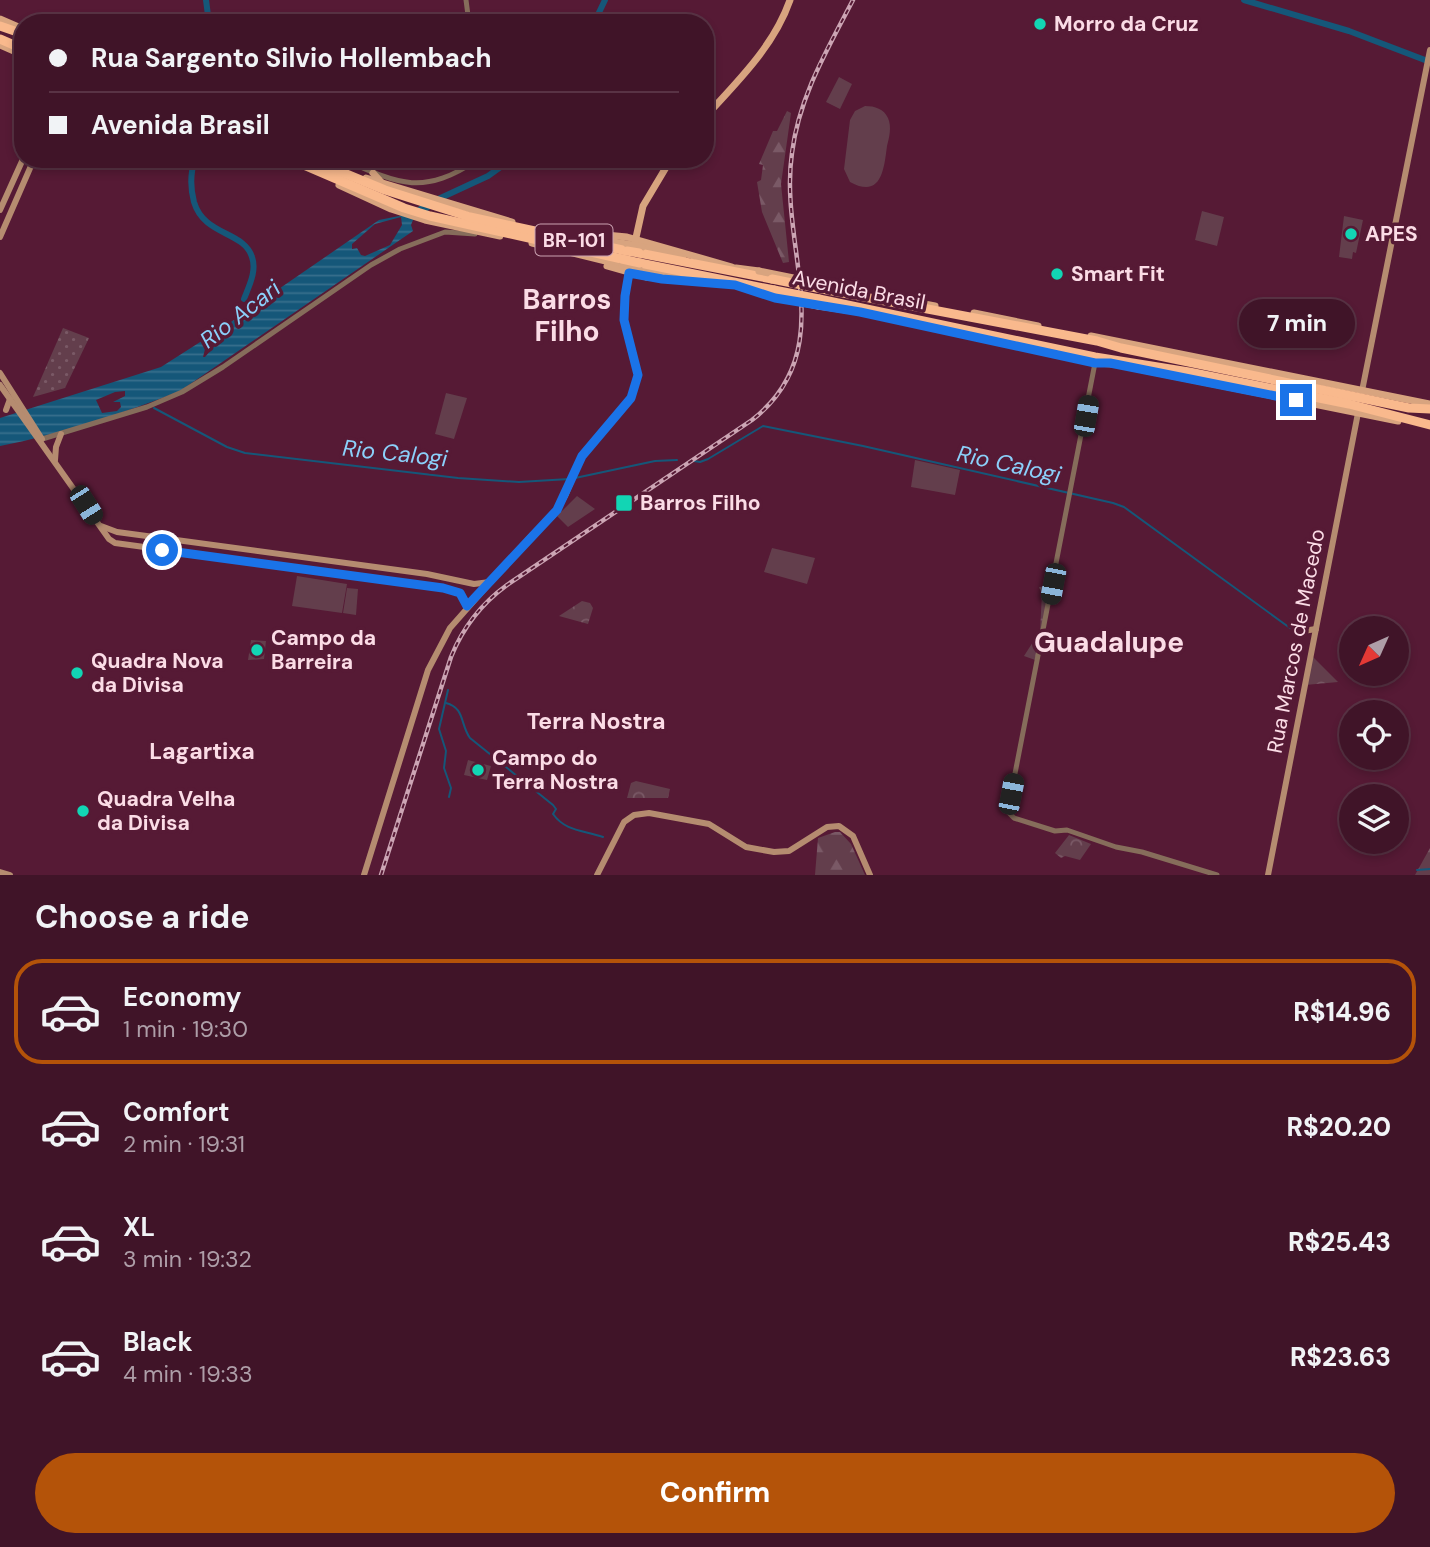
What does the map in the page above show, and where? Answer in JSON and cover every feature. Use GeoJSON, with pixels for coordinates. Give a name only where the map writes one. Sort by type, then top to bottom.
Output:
{"type":"FeatureCollection","features":[{"type":"Feature","properties":{"kind":"highway","name":"Avenida Brasil"},"geometry":{"type":"LineString","coordinates":[[309,168],[402,210],[429,219],[640,258],[825,287],[893,303],[1084,338],[1409,408],[1430,407]]}},
{"type":"Feature","properties":{"kind":"highway","name":"Avenida Brasil"},"geometry":{"type":"LineString","coordinates":[[335,168],[502,225],[625,255]]}},
{"type":"Feature","properties":{"kind":"highway","name":"Avenida Brasil"},"geometry":{"type":"LineString","coordinates":[[640,258],[775,294],[901,316],[1095,357],[1189,372],[1349,404],[1430,426]]}},
{"type":"Feature","properties":{"kind":"main road"},"geometry":{"type":"LineString","coordinates":[[714,106],[768,43],[781,23],[790,0]]}},
{"type":"Feature","properties":{"kind":"main road"},"geometry":{"type":"LineString","coordinates":[[1362,391],[1430,51]]}},
{"type":"Feature","properties":{"kind":"main road"},"geometry":{"type":"LineString","coordinates":[[0,210],[19,168]]}},
{"type":"Feature","properties":{"kind":"main road"},"geometry":{"type":"LineString","coordinates":[[0,237],[30,168]]}},
{"type":"Feature","properties":{"kind":"main road","name":"Avenida Brasil"},"geometry":{"type":"LineString","coordinates":[[302,168],[402,210]]}},
{"type":"Feature","properties":{"kind":"main road","name":"Avenida Brasil"},"geometry":{"type":"LineString","coordinates":[[347,168],[382,180],[415,197]]}},
{"type":"Feature","properties":{"kind":"main road"},"geometry":{"type":"LineString","coordinates":[[363,875],[433,658],[450,628],[467,606],[553,516],[587,450],[625,408],[636,387],[637,368],[624,320],[625,296],[643,206],[666,168]]}},
{"type":"Feature","properties":{"kind":"main road"},"geometry":{"type":"LineString","coordinates":[[373,173],[382,180]]}},
{"type":"Feature","properties":{"kind":"main road"},"geometry":{"type":"LineString","coordinates":[[14,179],[23,184]]}},
{"type":"Feature","properties":{"kind":"main road","name":"Avenida Brasil"},"geometry":{"type":"LineString","coordinates":[[444,206],[540,229],[625,255],[775,294]]}},
{"type":"Feature","properties":{"kind":"main road","name":"Avenida Brasil"},"geometry":{"type":"LineString","coordinates":[[429,219],[553,248],[625,255]]}},
{"type":"Feature","properties":{"kind":"main road"},"geometry":{"type":"LineString","coordinates":[[540,229],[635,239],[732,267]]}},
{"type":"Feature","properties":{"kind":"main road"},"geometry":{"type":"LineString","coordinates":[[553,248],[629,273],[662,279],[735,285]]}},
{"type":"Feature","properties":{"kind":"main road","name":"Avenida Brasil"},"geometry":{"type":"LineString","coordinates":[[640,258],[759,271],[825,287],[930,305],[1430,407]]}},
{"type":"Feature","properties":{"kind":"main road","name":"Avenida Brasil"},"geometry":{"type":"LineString","coordinates":[[819,303],[1095,363],[1110,363],[1430,426]]}},
{"type":"Feature","properties":{"kind":"main road"},"geometry":{"type":"LineString","coordinates":[[893,303],[930,305]]}},
{"type":"Feature","properties":{"kind":"main road"},"geometry":{"type":"LineString","coordinates":[[901,316],[942,330]]}},
{"type":"Feature","properties":{"kind":"main road"},"geometry":{"type":"LineString","coordinates":[[0,373],[41,440],[109,539],[115,543],[443,588],[464,596]]}},
{"type":"Feature","properties":{"kind":"main road"},"geometry":{"type":"LineString","coordinates":[[0,385],[20,408]]}},
{"type":"Feature","properties":{"kind":"main road"},"geometry":{"type":"LineString","coordinates":[[3,411],[10,399]]}},
{"type":"Feature","properties":{"kind":"main road","name":"Rua Marcos de Macedo"},"geometry":{"type":"LineString","coordinates":[[1268,875],[1359,413]]}},
{"type":"Feature","properties":{"kind":"main road"},"geometry":{"type":"LineString","coordinates":[[55,460],[61,434]]}},
{"type":"Feature","properties":{"kind":"main road"},"geometry":{"type":"LineString","coordinates":[[100,526],[117,532],[438,576],[474,584],[491,582]]}},
{"type":"Feature","properties":{"kind":"main road"},"geometry":{"type":"LineString","coordinates":[[236,561],[238,549]]}},
{"type":"Feature","properties":{"kind":"main road"},"geometry":{"type":"LineString","coordinates":[[351,575],[353,564]]}},
{"type":"Feature","properties":{"kind":"main road"},"geometry":{"type":"LineString","coordinates":[[464,596],[474,584]]}},
{"type":"Feature","properties":{"kind":"main road"},"geometry":{"type":"LineString","coordinates":[[474,584],[477,596]]}},
{"type":"Feature","properties":{"kind":"main road"},"geometry":{"type":"LineString","coordinates":[[464,596],[467,606]]}},
{"type":"Feature","properties":{"kind":"main road"},"geometry":{"type":"LineString","coordinates":[[1303,631],[1316,629]]}},
{"type":"Feature","properties":{"kind":"main road"},"geometry":{"type":"LineString","coordinates":[[599,875],[629,822],[646,817],[668,818],[722,831],[753,849],[784,852],[827,827],[839,826],[853,836],[871,873]]}},
{"type":"Feature","properties":{"kind":"main road"},"geometry":{"type":"LineString","coordinates":[[0,872],[10,875]]}},
{"type":"Feature","properties":{"kind":"street"},"geometry":{"type":"LineString","coordinates":[[362,168],[373,173]]}},
{"type":"Feature","properties":{"kind":"street"},"geometry":{"type":"LineString","coordinates":[[382,180],[411,184],[429,182],[465,168]]}},
{"type":"Feature","properties":{"kind":"street"},"geometry":{"type":"LineString","coordinates":[[429,219],[437,229],[435,235]]}},
{"type":"Feature","properties":{"kind":"street"},"geometry":{"type":"LineString","coordinates":[[41,440],[156,404],[183,392],[371,265],[400,249],[435,235],[456,231],[486,233]]}},
{"type":"Feature","properties":{"kind":"street"},"geometry":{"type":"LineString","coordinates":[[1095,363],[1011,794],[1010,811],[1014,818],[1055,831],[1067,830],[1105,844],[1142,852],[1217,875]]}},
{"type":"Feature","properties":{"kind":"street"},"geometry":{"type":"LineString","coordinates":[[3,411],[20,408]]}},
{"type":"Feature","properties":{"kind":"green space"},"geometry":{"type":"Polygon","coordinates":[[[839,77],[852,84],[840,109],[826,102],[839,77]]]}},
{"type":"Feature","properties":{"kind":"green space"},"geometry":{"type":"Polygon","coordinates":[[[865,106],[882,110],[888,118],[890,129],[882,172],[875,184],[868,187],[850,182],[844,169],[850,120],[855,111],[865,106]]]}},
{"type":"Feature","properties":{"kind":"green space"},"geometry":{"type":"Polygon","coordinates":[[[787,111],[791,113],[781,184],[789,262],[783,263],[762,212],[757,182],[761,180],[763,165],[759,164],[773,131],[777,131],[787,111]]]}},
{"type":"Feature","properties":{"kind":"green space"},"geometry":{"type":"Polygon","coordinates":[[[1202,211],[1224,217],[1217,246],[1195,240],[1202,211]]]}},
{"type":"Feature","properties":{"kind":"green space","name":"APES"},"geometry":{"type":"Polygon","coordinates":[[[1344,216],[1363,220],[1356,253],[1353,252],[1352,259],[1339,257],[1344,216]]]}},
{"type":"Feature","properties":{"kind":"green space"},"geometry":{"type":"Polygon","coordinates":[[[63,328],[89,338],[65,388],[33,397],[63,328]]]}},
{"type":"Feature","properties":{"kind":"green space"},"geometry":{"type":"Polygon","coordinates":[[[446,393],[467,398],[454,439],[435,434],[446,393]]]}},
{"type":"Feature","properties":{"kind":"green space"},"geometry":{"type":"Polygon","coordinates":[[[915,460],[960,470],[955,495],[911,487],[915,460]]]}},
{"type":"Feature","properties":{"kind":"green space"},"geometry":{"type":"Polygon","coordinates":[[[577,496],[595,509],[568,527],[557,516],[577,496]]]}},
{"type":"Feature","properties":{"kind":"green space"},"geometry":{"type":"Polygon","coordinates":[[[772,548],[815,558],[807,584],[764,572],[772,548]]]}},
{"type":"Feature","properties":{"kind":"green space"},"geometry":{"type":"Polygon","coordinates":[[[297,576],[347,584],[342,613],[292,606],[297,576]]]}},
{"type":"Feature","properties":{"kind":"green space"},"geometry":{"type":"Polygon","coordinates":[[[1051,586],[1038,661],[1024,656],[1040,631],[1042,594],[1039,587],[1051,586]]]}},
{"type":"Feature","properties":{"kind":"green space"},"geometry":{"type":"Polygon","coordinates":[[[347,588],[358,589],[356,615],[343,613],[347,588]]]}},
{"type":"Feature","properties":{"kind":"green space"},"geometry":{"type":"Polygon","coordinates":[[[582,601],[590,603],[593,608],[588,624],[559,616],[582,601]]]}},
{"type":"Feature","properties":{"kind":"green space","name":"Campo da Barreira"},"geometry":{"type":"Polygon","coordinates":[[[251,640],[266,641],[264,659],[248,660],[251,640]]]}},
{"type":"Feature","properties":{"kind":"green space"},"geometry":{"type":"Polygon","coordinates":[[[1311,655],[1338,682],[1305,685],[1311,655]]]}},
{"type":"Feature","properties":{"kind":"green space","name":"Campo do Terra Nostra"},"geometry":{"type":"Polygon","coordinates":[[[468,760],[491,766],[487,780],[464,775],[468,760]]]}},
{"type":"Feature","properties":{"kind":"green space"},"geometry":{"type":"Polygon","coordinates":[[[636,781],[670,789],[668,798],[627,798],[631,783],[636,781]]]}},
{"type":"Feature","properties":{"kind":"green space"},"geometry":{"type":"Polygon","coordinates":[[[840,832],[851,844],[865,875],[815,875],[818,838],[840,832]]]}},
{"type":"Feature","properties":{"kind":"green space"},"geometry":{"type":"Polygon","coordinates":[[[1069,835],[1091,844],[1080,860],[1065,856],[1061,858],[1055,853],[1069,835]]]}},
{"type":"Feature","properties":{"kind":"green space"},"geometry":{"type":"Polygon","coordinates":[[[1430,848],[1430,875],[1415,875],[1430,848]]]}},
{"type":"Feature","properties":{"kind":"water"},"geometry":{"type":"Polygon","coordinates":[[[429,199],[445,200],[413,220],[413,231],[180,391],[91,423],[0,446],[0,418],[161,367],[208,337],[205,357],[228,324],[379,220],[409,214],[429,199]],[[401,217],[375,224],[352,244],[352,249],[357,248],[361,255],[365,256],[390,245],[402,225],[401,217]],[[125,391],[96,400],[102,413],[117,411],[121,407],[120,402],[113,402],[125,396],[125,391]]]}},
{"type":"Feature","properties":{"kind":"waterway"},"geometry":{"type":"LineString","coordinates":[[206,0],[208,14]]}},
{"type":"Feature","properties":{"kind":"waterway","name":"Rio Acari"},"geometry":{"type":"LineString","coordinates":[[598,14],[605,0]]}},
{"type":"Feature","properties":{"kind":"waterway","name":"Rio Acari"},"geometry":{"type":"LineString","coordinates":[[1244,0],[1349,31],[1430,62]]}},
{"type":"Feature","properties":{"kind":"waterway","name":"Rio Acari"},"geometry":{"type":"LineString","coordinates":[[1420,59],[1425,58]]}},
{"type":"Feature","properties":{"kind":"waterway"},"geometry":{"type":"LineString","coordinates":[[193,168],[191,186],[199,213],[206,221],[241,242],[252,257],[253,273],[244,299]]}},
{"type":"Feature","properties":{"kind":"waterway","name":"Rio Acari"},"geometry":{"type":"LineString","coordinates":[[434,201],[499,168]]}},
{"type":"Feature","properties":{"kind":"waterway","name":"Rio Calogi"},"geometry":{"type":"LineString","coordinates":[[154,408],[227,447],[245,453],[458,478],[519,482],[569,479]]}},
{"type":"Feature","properties":{"kind":"waterway","name":"Rio Calogi"},"geometry":{"type":"LineString","coordinates":[[694,461],[708,459],[763,426],[1113,503],[1124,507],[1290,628]]}},
{"type":"Feature","properties":{"kind":"waterway","name":"Rio Calogi"},"geometry":{"type":"LineString","coordinates":[[575,478],[655,461],[677,460]]}},
{"type":"Feature","properties":{"kind":"waterway"},"geometry":{"type":"LineString","coordinates":[[448,690],[439,729],[446,751],[444,768],[451,788],[449,797]]}},
{"type":"Feature","properties":{"kind":"waterway"},"geometry":{"type":"LineString","coordinates":[[446,703],[459,713],[470,738],[553,805],[556,809],[553,814],[558,820],[570,827],[603,837]]}},
{"type":"Feature","properties":{"kind":"waterway"},"geometry":{"type":"LineString","coordinates":[[1417,870],[1430,869]]}},
{"type":"Feature","properties":{"kind":"railway"},"geometry":{"type":"LineString","coordinates":[[381,875],[451,657],[474,617],[507,585],[752,420],[779,392],[795,362],[801,329],[801,295],[790,189],[792,153],[801,112],[815,74],[853,0]]}},
{"type":"Feature","properties":{"kind":"place","name":"Morro da Cruz"},"geometry":{"type":"Point","coordinates":[1040,24]}},
{"type":"Feature","properties":{"kind":"place","name":"APES"},"geometry":{"type":"Point","coordinates":[1351,234]}},
{"type":"Feature","properties":{"kind":"place","name":"Smart Fit"},"geometry":{"type":"Point","coordinates":[1057,274]}},
{"type":"Feature","properties":{"kind":"place","name":"Barros Filho"},"geometry":{"type":"Point","coordinates":[624,503]}},
{"type":"Feature","properties":{"kind":"place","name":"Campo da Barreira"},"geometry":{"type":"Point","coordinates":[257,650]}},
{"type":"Feature","properties":{"kind":"place","name":"Quadra Nova da Divisa"},"geometry":{"type":"Point","coordinates":[77,673]}},
{"type":"Feature","properties":{"kind":"place","name":"Campo do Terra Nostra"},"geometry":{"type":"Point","coordinates":[478,770]}},
{"type":"Feature","properties":{"kind":"place","name":"Quadra Velha da Divisa"},"geometry":{"type":"Point","coordinates":[83,811]}},
{"type":"Feature","properties":{"kind":"district","name":"Barros Filho"},"geometry":{"type":"Point","coordinates":[567,315]}},
{"type":"Feature","properties":{"kind":"district","name":"Guadalupe"},"geometry":{"type":"Point","coordinates":[1109,642]}},
{"type":"Feature","properties":{"kind":"district","name":"Terra Nostra"},"geometry":{"type":"Point","coordinates":[596,721]}},
{"type":"Feature","properties":{"kind":"district","name":"Lagartixa"},"geometry":{"type":"Point","coordinates":[202,751]}},
{"type":"Feature","properties":{"kind":"route"},"geometry":{"type":"LineString","coordinates":[[162,550],[443,588],[460,593],[467,606],[557,510],[582,456],[631,398],[638,375],[624,320],[629,273],[662,279],[735,285],[775,298],[860,312],[1095,363],[1110,363],[1296,400]]}}]}
